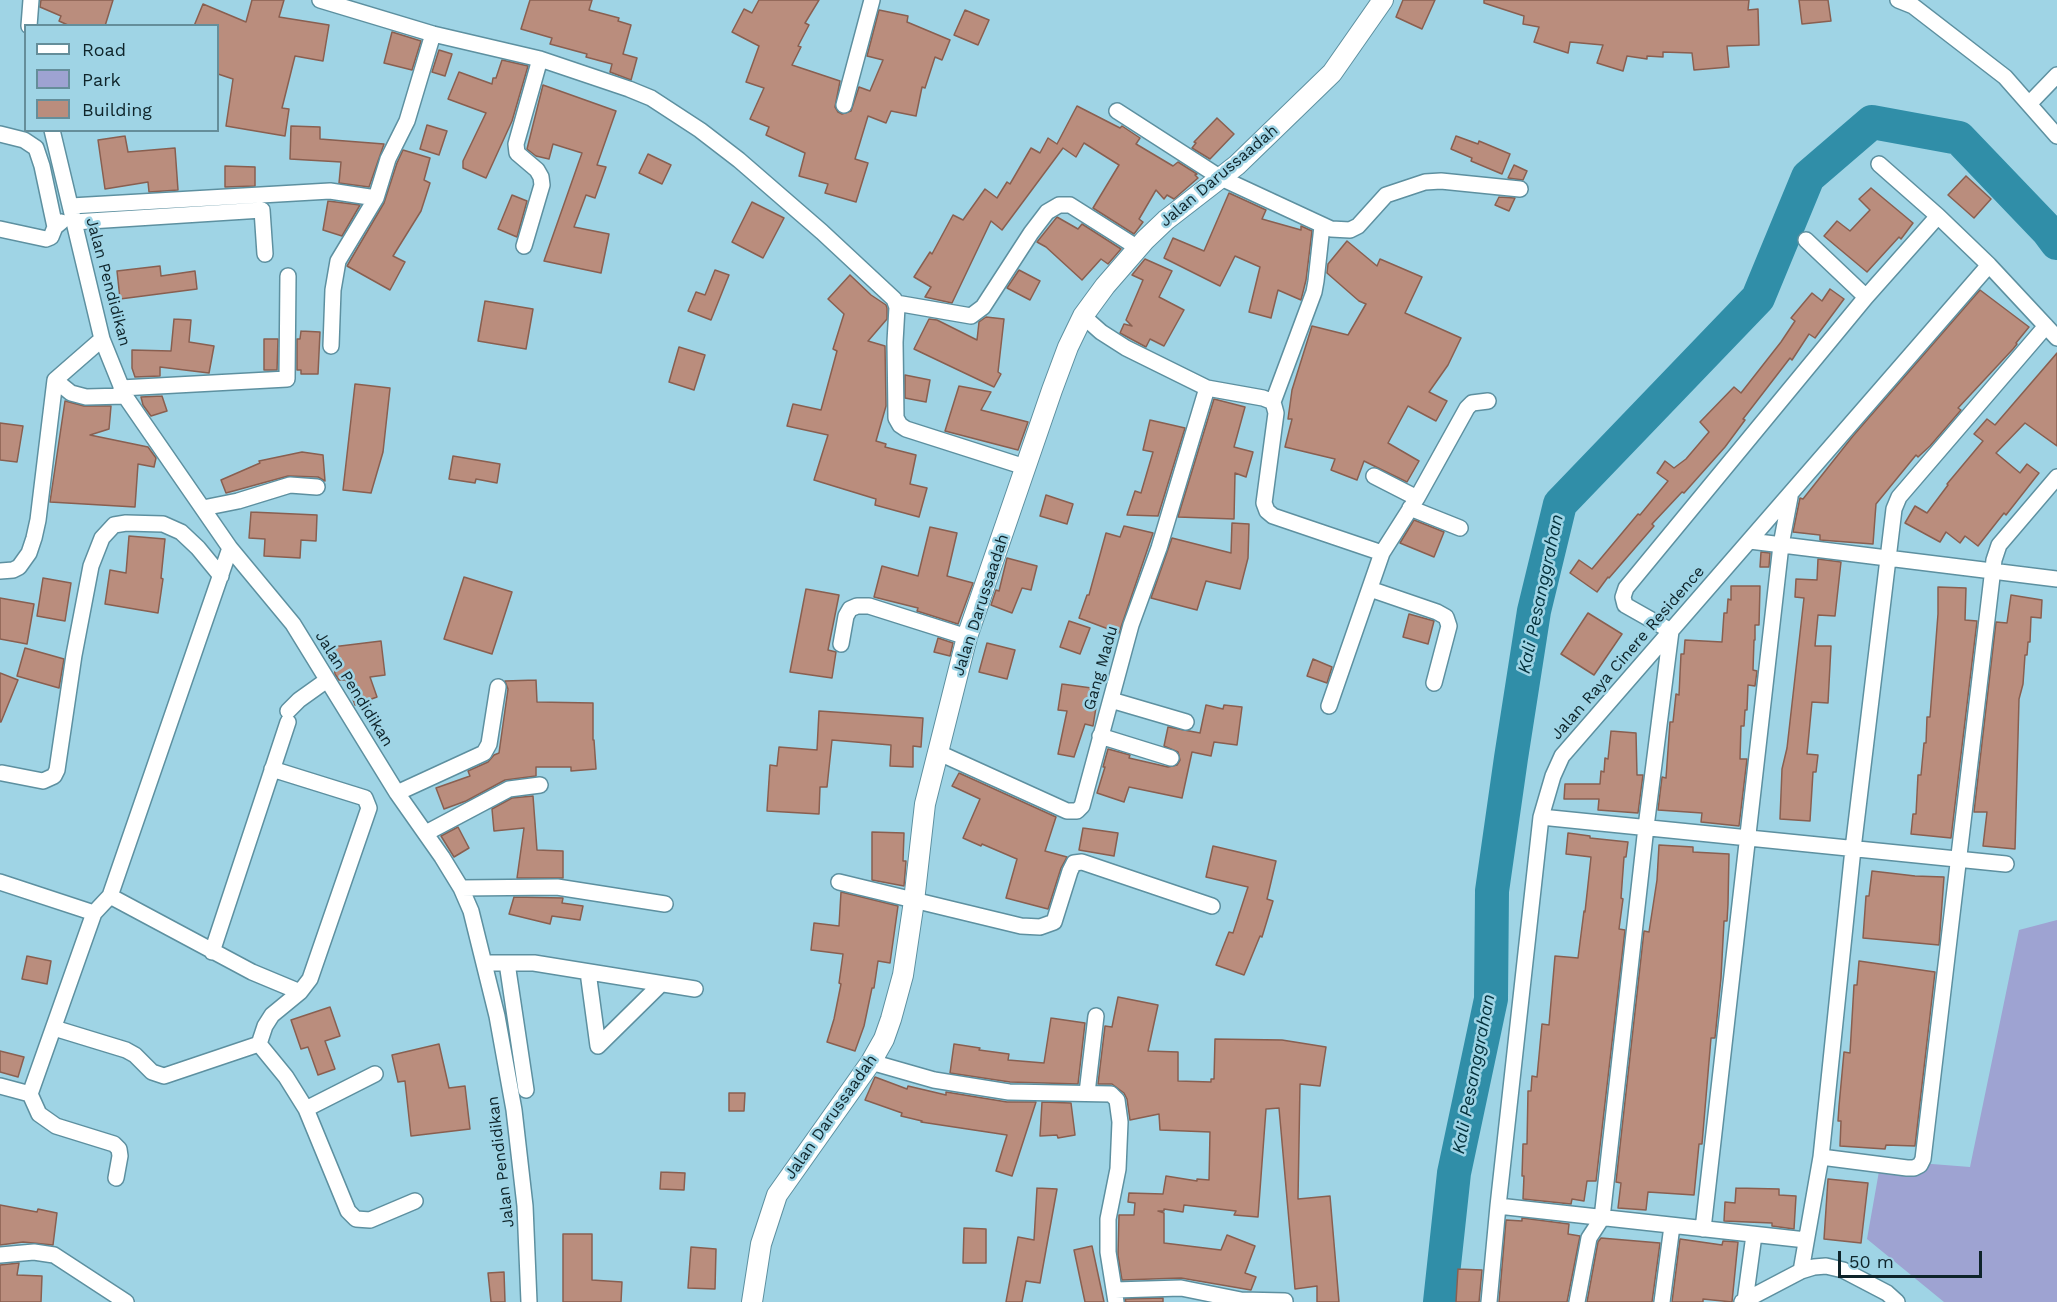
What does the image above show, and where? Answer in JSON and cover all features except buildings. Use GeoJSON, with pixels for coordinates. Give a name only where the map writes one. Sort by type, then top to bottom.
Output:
{"type":"FeatureCollection","features":[{"type":"Feature","properties":{"kind":"street"},"geometry":{"type":"LineString","coordinates":[[28,24],[32,0]]}},
{"type":"Feature","properties":{"kind":"street"},"geometry":{"type":"LineString","coordinates":[[320,0],[433,34],[540,59],[651,98],[700,130],[739,160],[822,232],[889,293],[896,303],[896,406],[900,425],[906,429],[1025,467]]}},
{"type":"Feature","properties":{"kind":"street"},"geometry":{"type":"LineString","coordinates":[[844,105],[872,0]]}},
{"type":"Feature","properties":{"kind":"street","name":"Jalan Darussaadah"},"geometry":{"type":"LineString","coordinates":[[752,1302],[761,1244],[777,1195],[872,1062],[884,1039],[903,975],[915,901],[925,804],[968,637],[1025,467],[1068,348],[1083,316],[1105,286],[1166,220],[1258,146],[1332,73],[1383,0]]}},
{"type":"Feature","properties":{"kind":"street"},"geometry":{"type":"LineString","coordinates":[[1898,0],[1914,3],[2005,77],[2057,136]]}},
{"type":"Feature","properties":{"kind":"street"},"geometry":{"type":"LineString","coordinates":[[331,345],[333,290],[338,261],[376,198],[388,159],[407,122],[433,34]]}},
{"type":"Feature","properties":{"kind":"street"},"geometry":{"type":"LineString","coordinates":[[524,246],[542,185],[537,170],[517,153],[516,144],[540,59]]}},
{"type":"Feature","properties":{"kind":"street"},"geometry":{"type":"LineString","coordinates":[[2029,104],[2057,75]]}},
{"type":"Feature","properties":{"kind":"street"},"geometry":{"type":"LineString","coordinates":[[1117,111],[1221,178],[1322,226],[1340,231],[1358,226],[1386,195],[1425,182],[1441,181],[1520,189]]}},
{"type":"Feature","properties":{"kind":"street","name":"Jalan Pendidikan"},"geometry":{"type":"LineString","coordinates":[[52,132],[72,213],[104,316],[102,339],[123,392],[181,480],[230,548],[293,624],[397,793],[461,888],[471,911],[497,1016],[514,1110],[529,1252],[529,1302]]}},
{"type":"Feature","properties":{"kind":"street"},"geometry":{"type":"LineString","coordinates":[[0,134],[24,140],[36,148],[55,227]]}},
{"type":"Feature","properties":{"kind":"street"},"geometry":{"type":"LineString","coordinates":[[1880,164],[1989,265],[2057,338]]}},
{"type":"Feature","properties":{"kind":"street"},"geometry":{"type":"LineString","coordinates":[[0,229],[46,238],[51,237],[55,227],[72,213],[330,191],[376,198]]}},
{"type":"Feature","properties":{"kind":"street"},"geometry":{"type":"LineString","coordinates":[[896,303],[971,316],[983,307],[1047,212],[1059,205],[1070,205],[1138,248]]}},
{"type":"Feature","properties":{"kind":"street"},"geometry":{"type":"LineString","coordinates":[[72,213],[262,210],[265,254]]}},
{"type":"Feature","properties":{"kind":"street"},"geometry":{"type":"LineString","coordinates":[[1576,1302],[1588,1238],[1602,1218],[1646,827],[1671,631],[1624,605],[1623,597],[1626,588],[1866,297],[1938,216]]}},
{"type":"Feature","properties":{"kind":"street"},"geometry":{"type":"LineString","coordinates":[[1322,226],[1314,292],[1273,402],[1276,413],[1264,503],[1267,511],[1273,516],[1382,553]]}},
{"type":"Feature","properties":{"kind":"street"},"geometry":{"type":"LineString","coordinates":[[1806,240],[1866,297]]}},
{"type":"Feature","properties":{"kind":"street","name":"Jalan Raya Cinere Residence"},"geometry":{"type":"LineString","coordinates":[[1489,1302],[1541,817],[1553,776],[1562,756],[1989,265]]}},
{"type":"Feature","properties":{"kind":"street"},"geometry":{"type":"LineString","coordinates":[[55,380],[71,393],[86,397],[287,379],[288,276]]}},
{"type":"Feature","properties":{"kind":"street"},"geometry":{"type":"LineString","coordinates":[[1083,316],[1101,332],[1126,348],[1207,388],[1263,398],[1273,402]]}},
{"type":"Feature","properties":{"kind":"street"},"geometry":{"type":"LineString","coordinates":[[1801,1271],[1821,1157],[1853,849],[1894,509],[1899,497],[2046,326]]}},
{"type":"Feature","properties":{"kind":"street"},"geometry":{"type":"LineString","coordinates":[[0,571],[19,567],[29,553],[34,538],[55,380],[102,339]]}},
{"type":"Feature","properties":{"kind":"street","name":"Gang Madu"},"geometry":{"type":"LineString","coordinates":[[938,752],[1067,811],[1077,811],[1082,806],[1131,625],[1159,548],[1207,388]]}},
{"type":"Feature","properties":{"kind":"street"},"geometry":{"type":"LineString","coordinates":[[1329,706],[1382,553],[1414,503],[1467,408],[1472,404],[1488,401]]}},
{"type":"Feature","properties":{"kind":"street"},"geometry":{"type":"LineString","coordinates":[[1374,476],[1414,503],[1460,528]]}},
{"type":"Feature","properties":{"kind":"street"},"geometry":{"type":"LineString","coordinates":[[1821,1157],[1907,1168],[1920,1166],[1923,1159],[1996,552],[1999,545],[2057,477]]}},
{"type":"Feature","properties":{"kind":"street"},"geometry":{"type":"LineString","coordinates":[[203,508],[290,486],[317,487]]}},
{"type":"Feature","properties":{"kind":"street"},"geometry":{"type":"LineString","coordinates":[[1703,1229],[1749,838],[1780,544],[1791,495]]}},
{"type":"Feature","properties":{"kind":"street"},"geometry":{"type":"LineString","coordinates":[[2,774],[43,781],[54,776],[57,770],[74,655],[91,566],[102,538],[114,525],[163,524],[181,532],[198,548],[221,576]]}},
{"type":"Feature","properties":{"kind":"street"},"geometry":{"type":"LineString","coordinates":[[1750,541],[2057,579]]}},
{"type":"Feature","properties":{"kind":"street"},"geometry":{"type":"LineString","coordinates":[[116,1178],[120,1149],[114,1144],[46,1121],[39,1114],[30,1094],[94,913],[110,896],[230,548]]}},
{"type":"Feature","properties":{"kind":"street"},"geometry":{"type":"LineString","coordinates":[[1370,589],[1437,612],[1446,618],[1449,627],[1434,683]]}},
{"type":"Feature","properties":{"kind":"street"},"geometry":{"type":"LineString","coordinates":[[841,644],[846,616],[850,609],[857,606],[869,606],[968,637]]}},
{"type":"Feature","properties":{"kind":"street"},"geometry":{"type":"LineString","coordinates":[[212,952],[288,716],[298,700],[327,680]]}},
{"type":"Feature","properties":{"kind":"street"},"geometry":{"type":"LineString","coordinates":[[397,793],[484,753],[489,744],[498,687]]}},
{"type":"Feature","properties":{"kind":"street"},"geometry":{"type":"LineString","coordinates":[[1111,700],[1186,722]]}},
{"type":"Feature","properties":{"kind":"street"},"geometry":{"type":"LineString","coordinates":[[1100,736],[1171,758]]}},
{"type":"Feature","properties":{"kind":"street"},"geometry":{"type":"LineString","coordinates":[[259,1044],[265,1026],[272,1015],[300,992],[310,979],[369,808],[365,798],[272,769]]}},
{"type":"Feature","properties":{"kind":"street"},"geometry":{"type":"LineString","coordinates":[[426,833],[509,789],[540,785]]}},
{"type":"Feature","properties":{"kind":"street"},"geometry":{"type":"LineString","coordinates":[[1541,817],[2006,864]]}},
{"type":"Feature","properties":{"kind":"street"},"geometry":{"type":"LineString","coordinates":[[839,882],[1021,926],[1040,927],[1054,922],[1070,871],[1074,863],[1082,862],[1212,906]]}},
{"type":"Feature","properties":{"kind":"street"},"geometry":{"type":"LineString","coordinates":[[0,882],[94,913]]}},
{"type":"Feature","properties":{"kind":"street"},"geometry":{"type":"LineString","coordinates":[[461,888],[576,889],[665,904]]}},
{"type":"Feature","properties":{"kind":"street"},"geometry":{"type":"LineString","coordinates":[[110,896],[212,952],[300,992]]}},
{"type":"Feature","properties":{"kind":"street"},"geometry":{"type":"LineString","coordinates":[[484,963],[534,963],[695,990]]}},
{"type":"Feature","properties":{"kind":"street"},"geometry":{"type":"LineString","coordinates":[[507,963],[526,1090]]}},
{"type":"Feature","properties":{"kind":"street"},"geometry":{"type":"LineString","coordinates":[[588,972],[598,1046],[661,984]]}},
{"type":"Feature","properties":{"kind":"street"},"geometry":{"type":"LineString","coordinates":[[1087,1093],[1096,1017]]}},
{"type":"Feature","properties":{"kind":"street"},"geometry":{"type":"LineString","coordinates":[[54,1028],[126,1050],[135,1055],[152,1072],[164,1076],[259,1044]]}},
{"type":"Feature","properties":{"kind":"street"},"geometry":{"type":"LineString","coordinates":[[259,1044],[286,1077],[306,1109],[348,1211],[356,1219],[370,1220],[415,1201]]}},
{"type":"Feature","properties":{"kind":"street"},"geometry":{"type":"LineString","coordinates":[[872,1062],[906,1073],[967,1086],[1031,1094],[1111,1094],[1117,1100],[1120,1122],[1118,1169],[1108,1219],[1108,1252],[1115,1296],[1181,1288],[1233,1299],[1285,1301]]}},
{"type":"Feature","properties":{"kind":"street"},"geometry":{"type":"LineString","coordinates":[[306,1109],[375,1074]]}},
{"type":"Feature","properties":{"kind":"street"},"geometry":{"type":"LineString","coordinates":[[0,1086],[30,1094]]}},
{"type":"Feature","properties":{"kind":"street"},"geometry":{"type":"LineString","coordinates":[[1498,1206],[1806,1240]]}},
{"type":"Feature","properties":{"kind":"street"},"geometry":{"type":"LineString","coordinates":[[1662,1302],[1672,1226]]}},
{"type":"Feature","properties":{"kind":"street"},"geometry":{"type":"LineString","coordinates":[[1743,1302],[1754,1235]]}},
{"type":"Feature","properties":{"kind":"street"},"geometry":{"type":"LineString","coordinates":[[0,1256],[34,1252],[54,1255],[126,1302]]}},
{"type":"Feature","properties":{"kind":"street"},"geometry":{"type":"LineString","coordinates":[[1743,1302],[1801,1271],[1826,1266],[1843,1270],[1887,1293],[1897,1302]]}},
{"type":"Feature","properties":{"kind":"green space"},"geometry":{"type":"Polygon","coordinates":[[[2057,920],[2057,1302],[1944,1302],[1867,1239],[1881,1160],[1970,1167],[2019,930],[2057,920]]]}},
{"type":"Feature","properties":{"kind":"waterway","name":"Kali Pesanggrahan"},"geometry":{"type":"LineString","coordinates":[[1440,1302],[1454,1173],[1491,999],[1492,891],[1511,758],[1534,611],[1560,504],[1758,298],[1808,177],[1872,122],[1959,138],[2057,243]]}}]}
